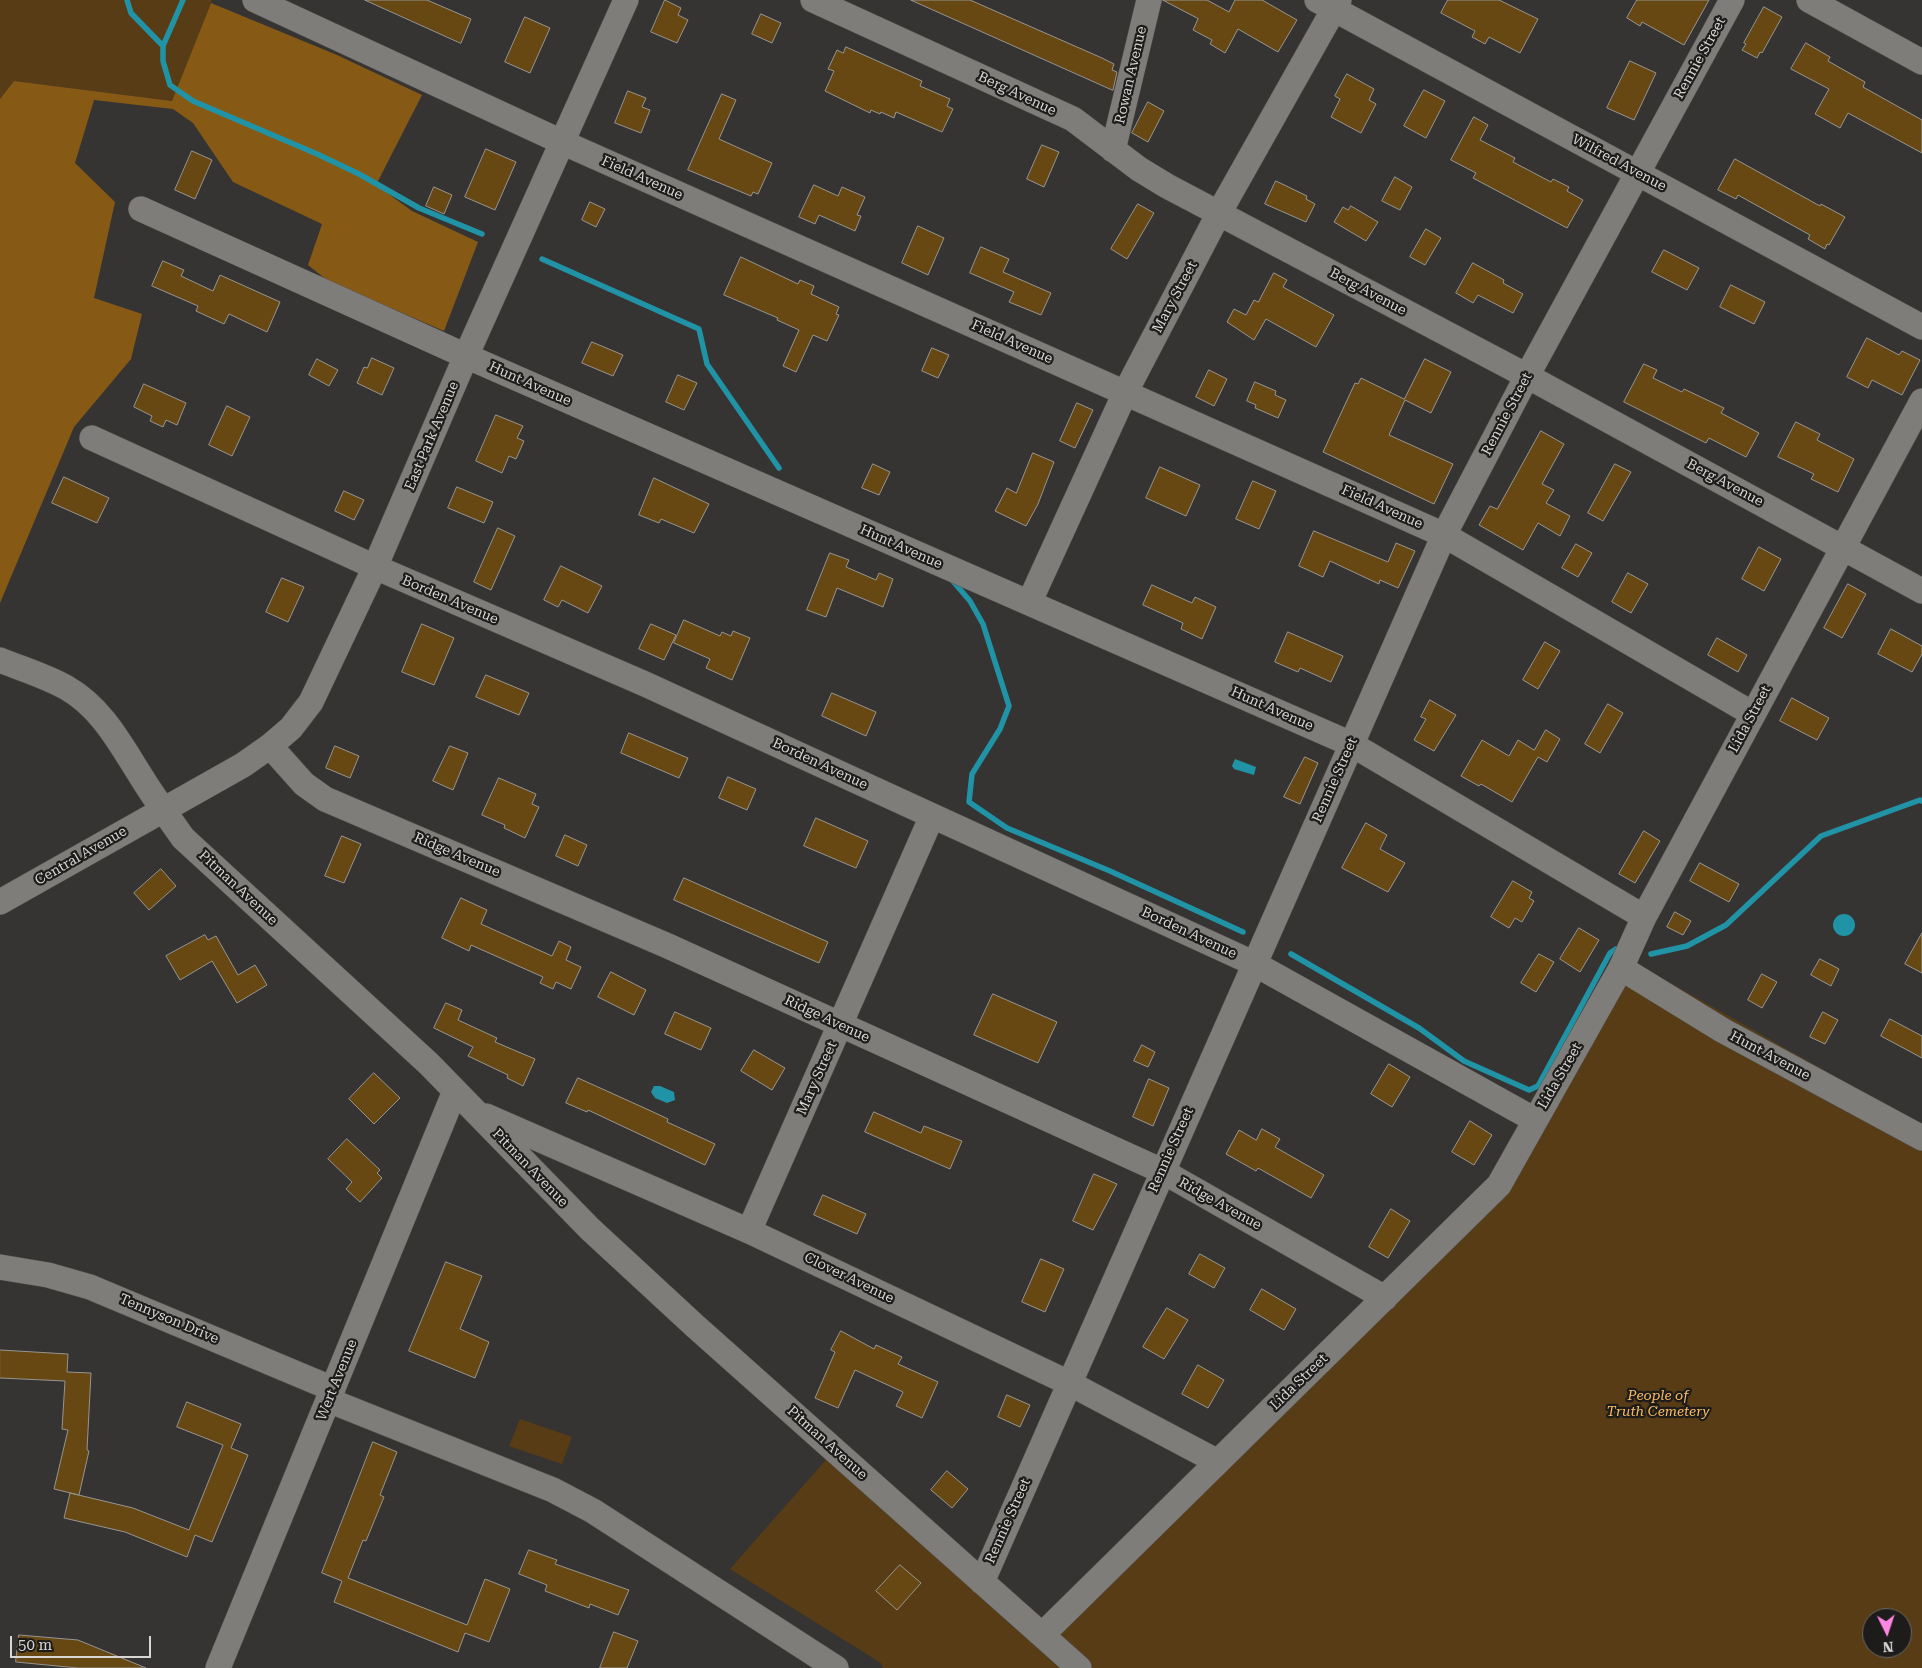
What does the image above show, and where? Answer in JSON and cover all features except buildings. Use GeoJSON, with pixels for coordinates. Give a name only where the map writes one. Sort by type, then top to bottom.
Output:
{"type":"FeatureCollection","features":[{"type":"Feature","properties":{"kind":"street","name":"Field Avenue"},"geometry":{"type":"LineString","coordinates":[[255,0],[564,143],[1444,534],[1753,714]]}},
{"type":"Feature","properties":{"kind":"street","name":"East Park Avenue"},"geometry":{"type":"LineString","coordinates":[[162,809],[243,766],[291,728],[311,702],[375,567],[466,356],[564,143],[626,0]]}},
{"type":"Feature","properties":{"kind":"street","name":"Berg Avenue"},"geometry":{"type":"LineString","coordinates":[[813,0],[1073,119],[1167,186],[1527,376],[1922,591]]}},
{"type":"Feature","properties":{"kind":"street","name":"Rowan Avenue"},"geometry":{"type":"LineString","coordinates":[[1114,150],[1149,0]]}},
{"type":"Feature","properties":{"kind":"street","name":"Rennie Street"},"geometry":{"type":"LineString","coordinates":[[982,1582],[1253,963],[1444,534],[1527,376],[1732,0]]}},
{"type":"Feature","properties":{"kind":"street"},"geometry":{"type":"LineString","coordinates":[[1809,0],[1922,62]]}},
{"type":"Feature","properties":{"kind":"street","name":"Wilfred Avenue"},"geometry":{"type":"LineString","coordinates":[[1330,3],[1638,173],[1922,326]]}},
{"type":"Feature","properties":{"kind":"street","name":"Mary Street"},"geometry":{"type":"LineString","coordinates":[[1029,603],[1125,393],[1330,3]]}},
{"type":"Feature","properties":{"kind":"street","name":"Hunt Avenue"},"geometry":{"type":"LineString","coordinates":[[141,209],[466,356],[1351,744],[1644,917]]}},
{"type":"Feature","properties":{"kind":"street","name":"Lida Street"},"geometry":{"type":"LineString","coordinates":[[1042,1635],[1500,1185],[1534,1120],[1621,968],[1644,917],[1922,401]]}},
{"type":"Feature","properties":{"kind":"street","name":"Borden Avenue"},"geometry":{"type":"LineString","coordinates":[[92,438],[375,567],[645,684],[1253,963],[1534,1120]]}},
{"type":"Feature","properties":{"kind":"street","name":"Pitman Avenue"},"geometry":{"type":"LineString","coordinates":[[0,660],[52,680],[68,688],[90,704],[108,724],[162,809],[183,838],[455,1091],[597,1236],[1079,1668]]}},
{"type":"Feature","properties":{"kind":"street","name":"Ridge Avenue"},"geometry":{"type":"LineString","coordinates":[[270,746],[304,784],[325,799],[668,946],[1162,1171],[1385,1298]]}},
{"type":"Feature","properties":{"kind":"street","name":"Central Avenue"},"geometry":{"type":"LineString","coordinates":[[0,902],[162,809]]}},
{"type":"Feature","properties":{"kind":"street","name":"Mary Street"},"geometry":{"type":"LineString","coordinates":[[749,1231],[932,816]]}},
{"type":"Feature","properties":{"kind":"street","name":"Hunt Avenue"},"geometry":{"type":"LineString","coordinates":[[1621,968],[1722,1030],[1921,1135]]}},
{"type":"Feature","properties":{"kind":"street","name":"Wert Avenue"},"geometry":{"type":"LineString","coordinates":[[218,1668],[455,1091]]}},
{"type":"Feature","properties":{"kind":"street","name":"Clover Avenue"},"geometry":{"type":"LineString","coordinates":[[474,1110],[749,1231],[1069,1383],[1218,1462]]}},
{"type":"Feature","properties":{"kind":"street","name":"Tennyson Drive"},"geometry":{"type":"LineString","coordinates":[[0,1267],[48,1275],[90,1287],[553,1490],[593,1511],[836,1668]]}},
{"type":"Feature","properties":{"kind":"green space"},"geometry":{"type":"Polygon","coordinates":[[[0,0],[212,0],[172,101],[14,81],[0,99],[0,0]]]}},
{"type":"Feature","properties":{"kind":"green space","name":"People of Truth Cemetery"},"geometry":{"type":"Polygon","coordinates":[[[1625,957],[1922,1126],[1922,1668],[883,1668],[881,1663],[730,1569],[839,1445],[1050,1624],[1491,1199],[1625,957]]]}},
{"type":"Feature","properties":{"kind":"green space"},"geometry":{"type":"Polygon","coordinates":[[[520,1419],[572,1437],[562,1464],[509,1446],[520,1419]]]}},
{"type":"Feature","properties":{"kind":"shaded area"},"geometry":{"type":"Polygon","coordinates":[[[211,3],[337,55],[422,95],[376,185],[412,211],[478,242],[444,331],[328,281],[308,265],[322,224],[233,182],[193,123],[173,109],[94,100],[75,163],[115,202],[94,298],[142,314],[131,359],[74,427],[0,603],[0,99],[14,81],[172,101],[211,3]]]}},
{"type":"Feature","properties":{"kind":"water"},"geometry":{"type":"Polygon","coordinates":[[[1235,759],[1256,767],[1254,775],[1234,769],[1232,766],[1235,759]]]}},
{"type":"Feature","properties":{"kind":"water"},"geometry":{"type":"Polygon","coordinates":[[[1840,914],[1848,914],[1855,921],[1855,929],[1848,936],[1840,936],[1833,929],[1833,921],[1840,914]]]}},
{"type":"Feature","properties":{"kind":"water"},"geometry":{"type":"Polygon","coordinates":[[[654,1086],[660,1086],[674,1092],[675,1100],[667,1103],[655,1098],[651,1092],[654,1086]]]}},
{"type":"Feature","properties":{"kind":"waterway"},"geometry":{"type":"LineString","coordinates":[[127,0],[131,13],[163,46]]}},
{"type":"Feature","properties":{"kind":"waterway"},"geometry":{"type":"LineString","coordinates":[[183,0],[163,46],[163,61],[170,85],[193,101],[317,154],[359,174],[419,208],[482,234]]}},
{"type":"Feature","properties":{"kind":"waterway"},"geometry":{"type":"LineString","coordinates":[[542,259],[699,329],[707,364],[779,468]]}},
{"type":"Feature","properties":{"kind":"waterway"},"geometry":{"type":"LineString","coordinates":[[952,580],[970,601],[983,624],[1009,706],[1000,729],[972,774],[969,802],[1007,828],[1110,871],[1243,932]]}},
{"type":"Feature","properties":{"kind":"waterway"},"geometry":{"type":"LineString","coordinates":[[1651,954],[1687,946],[1726,925],[1821,836],[1920,800],[1922,801]]}},
{"type":"Feature","properties":{"kind":"waterway"},"geometry":{"type":"LineString","coordinates":[[1291,954],[1419,1028],[1464,1061],[1529,1090],[1538,1086],[1610,953],[1616,949]]}}]}
